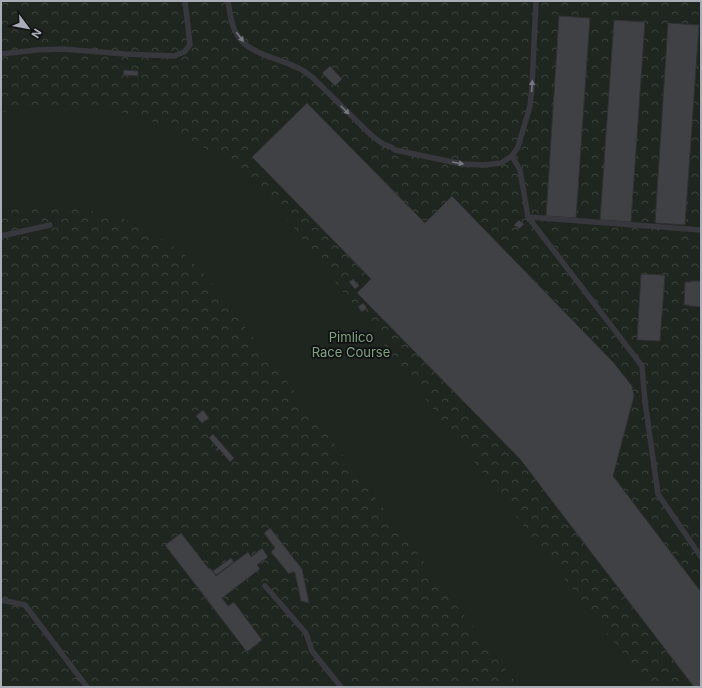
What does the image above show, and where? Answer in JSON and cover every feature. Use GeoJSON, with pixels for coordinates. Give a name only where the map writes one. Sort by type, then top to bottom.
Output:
{"type":"FeatureCollection","features":[{"type":"Feature","properties":{"kind":"lane"},"geometry":{"type":"LineString","coordinates":[[1,54],[36,50],[62,50],[174,56],[184,52],[190,46],[185,1]]}},
{"type":"Feature","properties":{"kind":"lane"},"geometry":{"type":"LineString","coordinates":[[228,1],[232,25],[238,37],[247,46],[261,54],[303,70],[312,77],[371,136],[383,144],[395,150],[462,164],[484,166],[501,163],[512,156],[518,147],[530,106],[536,1]]}},
{"type":"Feature","properties":{"kind":"lane"},"geometry":{"type":"LineString","coordinates":[[512,156],[520,170],[528,216],[642,366],[645,402],[658,494],[701,557]]}},
{"type":"Feature","properties":{"kind":"lane"},"geometry":{"type":"LineString","coordinates":[[528,216],[701,230]]}},
{"type":"Feature","properties":{"kind":"lane"},"geometry":{"type":"LineString","coordinates":[[1,236],[50,225]]}},
{"type":"Feature","properties":{"kind":"lane"},"geometry":{"type":"LineString","coordinates":[[265,586],[306,633],[312,651],[341,687]]}},
{"type":"Feature","properties":{"kind":"lane"},"geometry":{"type":"LineString","coordinates":[[1,600],[25,605],[88,687]]}},
{"type":"Feature","properties":{"kind":"green space","name":"Pimlico Race Course"},"geometry":{"type":"Polygon","coordinates":[[[1,1],[701,1],[701,687],[1,687],[1,1]]]}},
{"type":"Feature","properties":{"kind":"green space"},"geometry":{"type":"Polygon","coordinates":[[[75,106],[109,110],[142,118],[171,129],[185,136],[225,162],[266,196],[282,213],[648,687],[519,687],[208,278],[182,252],[154,234],[122,218],[91,211],[59,207],[28,207],[1,212],[1,112],[22,109],[75,106]]]}},
{"type":"Feature","properties":{"kind":"building"},"geometry":{"type":"Polygon","coordinates":[[[559,16],[590,18],[576,218],[546,216],[559,16]]]}},
{"type":"Feature","properties":{"kind":"building"},"geometry":{"type":"Polygon","coordinates":[[[614,20],[645,22],[631,222],[600,220],[614,20]]]}},
{"type":"Feature","properties":{"kind":"building"},"geometry":{"type":"Polygon","coordinates":[[[668,23],[699,25],[685,225],[655,223],[668,23]]]}},
{"type":"Feature","properties":{"kind":"building"},"geometry":{"type":"Polygon","coordinates":[[[330,66],[342,79],[335,86],[322,73],[330,66]]]}},
{"type":"Feature","properties":{"kind":"building"},"geometry":{"type":"Polygon","coordinates":[[[124,70],[138,71],[138,76],[123,75],[124,70]]]}},
{"type":"Feature","properties":{"kind":"building"},"geometry":{"type":"Polygon","coordinates":[[[307,103],[425,223],[452,196],[613,362],[632,386],[634,396],[613,476],[701,592],[701,687],[694,687],[520,459],[357,293],[371,279],[252,157],[307,103]]]}},
{"type":"Feature","properties":{"kind":"building"},"geometry":{"type":"Polygon","coordinates":[[[519,220],[524,224],[519,229],[514,225],[519,220]]]}},
{"type":"Feature","properties":{"kind":"building"},"geometry":{"type":"Polygon","coordinates":[[[641,274],[665,275],[660,341],[637,340],[641,274]]]}},
{"type":"Feature","properties":{"kind":"building"},"geometry":{"type":"Polygon","coordinates":[[[353,279],[359,286],[355,289],[349,282],[353,279]]]}},
{"type":"Feature","properties":{"kind":"building"},"geometry":{"type":"Polygon","coordinates":[[[701,281],[701,307],[684,305],[685,282],[701,281]]]}},
{"type":"Feature","properties":{"kind":"building"},"geometry":{"type":"Polygon","coordinates":[[[363,303],[367,308],[362,312],[358,307],[363,303]]]}},
{"type":"Feature","properties":{"kind":"building"},"geometry":{"type":"Polygon","coordinates":[[[203,410],[209,418],[202,423],[196,416],[203,410]]]}},
{"type":"Feature","properties":{"kind":"building"},"geometry":{"type":"Polygon","coordinates":[[[213,434],[234,458],[230,462],[219,449],[217,451],[216,449],[218,448],[209,438],[213,434]]]}},
{"type":"Feature","properties":{"kind":"building"},"geometry":{"type":"Polygon","coordinates":[[[270,528],[302,569],[309,603],[301,601],[295,573],[293,571],[289,574],[271,552],[275,548],[264,533],[270,528]]]}},
{"type":"Feature","properties":{"kind":"building"},"geometry":{"type":"Polygon","coordinates":[[[181,533],[216,576],[248,552],[251,557],[262,548],[268,557],[257,565],[260,569],[222,598],[228,606],[234,602],[262,640],[247,652],[165,545],[181,533]]]}},
{"type":"Feature","properties":{"kind":"building"},"geometry":{"type":"Polygon","coordinates":[[[231,558],[234,562],[216,575],[213,571],[231,558]]]}}]}
